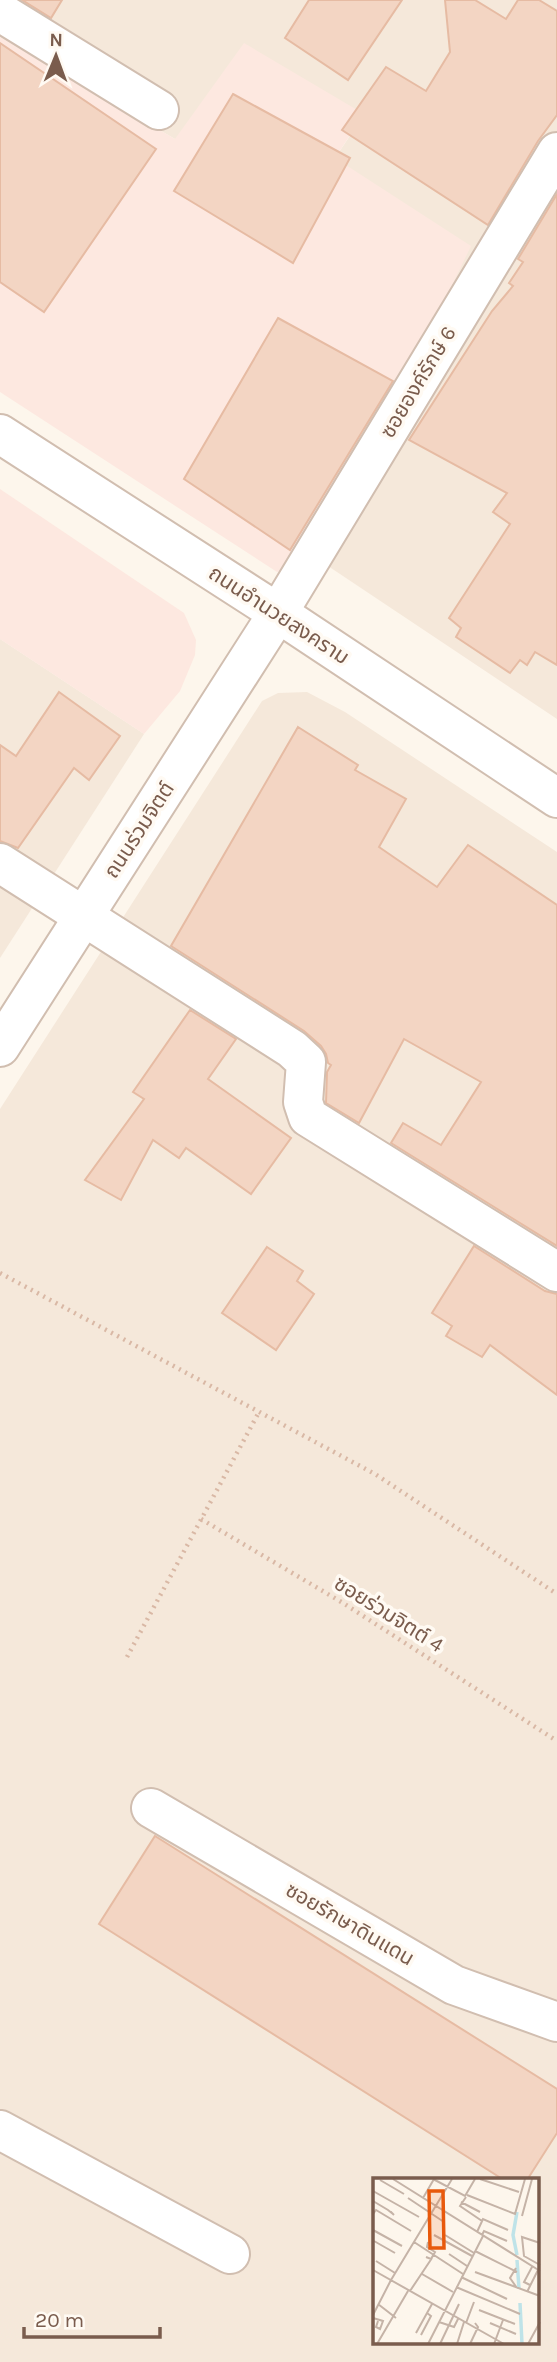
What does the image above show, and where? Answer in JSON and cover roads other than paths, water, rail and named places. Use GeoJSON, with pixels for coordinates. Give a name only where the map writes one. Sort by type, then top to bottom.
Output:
{"type":"FeatureCollection","features":[{"type":"Feature","properties":{"kind":"street"},"geometry":{"type":"LineString","coordinates":[[0,12],[159,110]]}},
{"type":"Feature","properties":{"kind":"street","name":"ซอยองค์รักษ์ 6"},"geometry":{"type":"LineString","coordinates":[[278,613],[557,152]]}},
{"type":"Feature","properties":{"kind":"street","name":"ถนนอำนวยสงคราม"},"geometry":{"type":"LineString","coordinates":[[0,434],[278,613],[557,798]]}},
{"type":"Feature","properties":{"kind":"street","name":"ถนนร่วมจิตต์"},"geometry":{"type":"LineString","coordinates":[[0,1047],[278,613]]}},
{"type":"Feature","properties":{"kind":"street"},"geometry":{"type":"LineString","coordinates":[[0,863],[292,1048],[306,1062],[303,1102],[308,1117],[557,1272]]}},
{"type":"Feature","properties":{"kind":"street","name":"ซอยรักษาดินแดน"},"geometry":{"type":"LineString","coordinates":[[151,1808],[454,1985],[557,2022]]}},
{"type":"Feature","properties":{"kind":"street"},"geometry":{"type":"LineString","coordinates":[[0,2130],[230,2253]]}}]}
